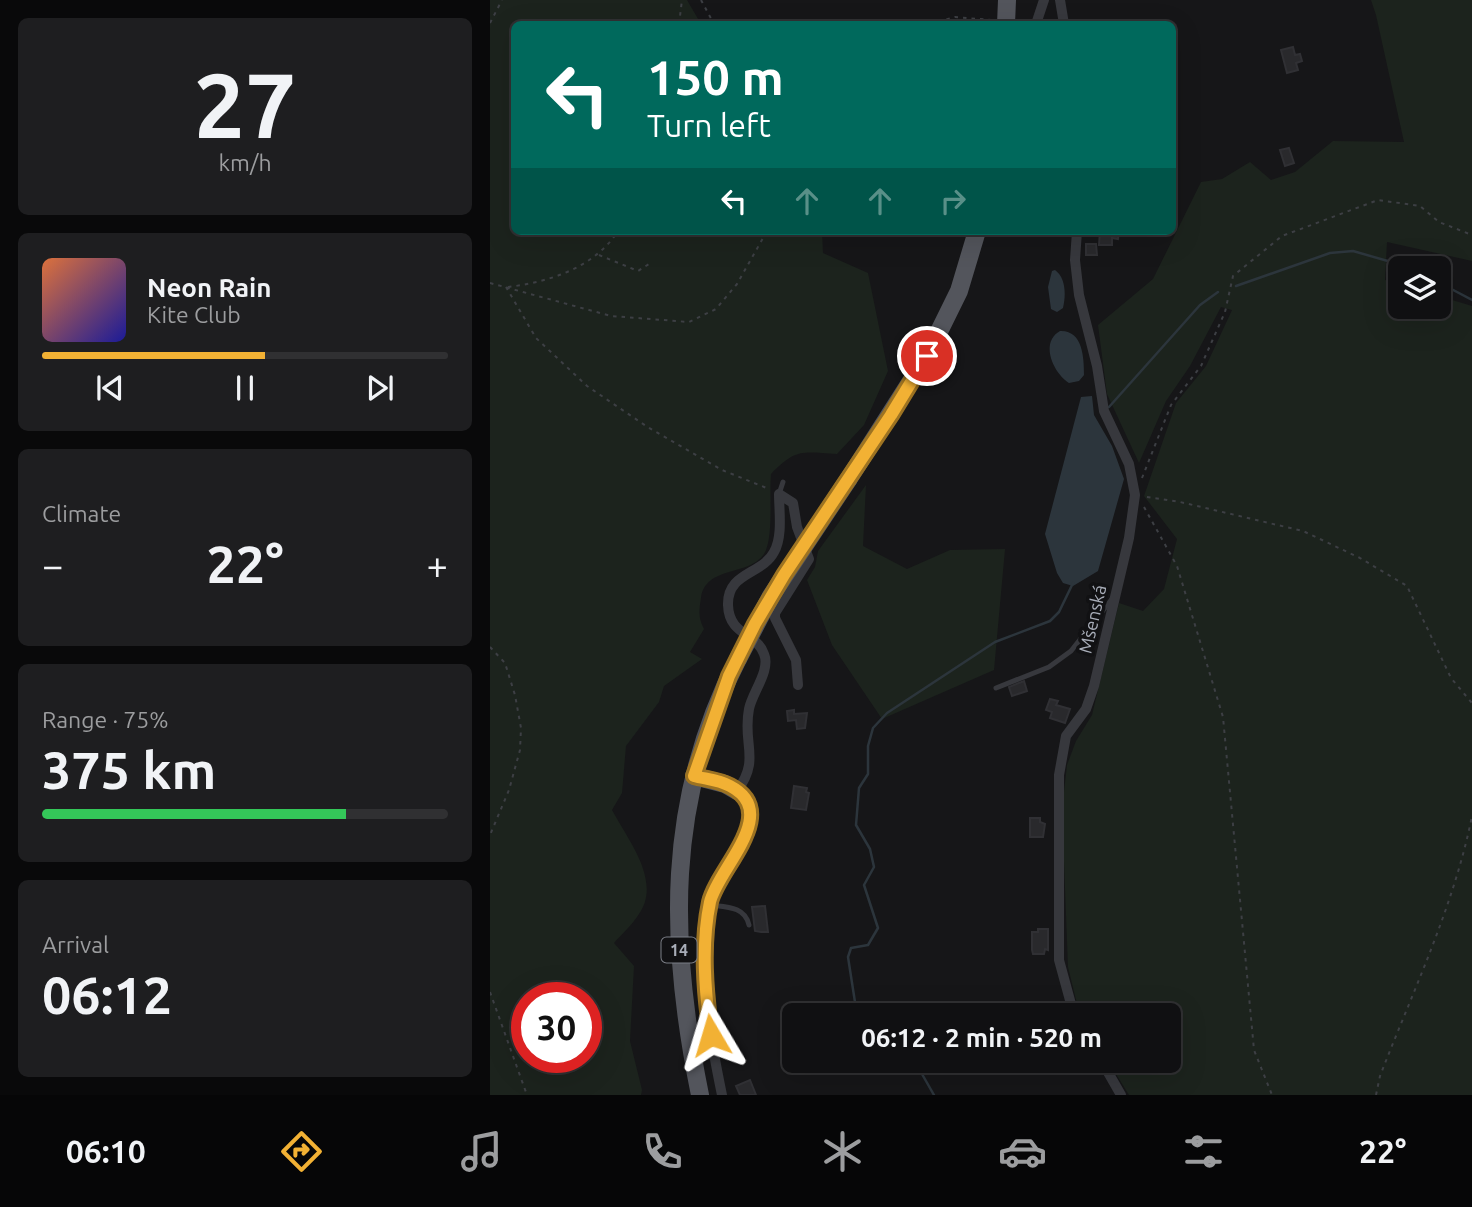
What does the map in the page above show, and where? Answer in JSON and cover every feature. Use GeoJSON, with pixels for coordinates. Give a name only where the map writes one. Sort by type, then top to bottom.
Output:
{"type":"FeatureCollection","features":[{"type":"Feature","properties":{"kind":"main road"},"geometry":{"type":"LineString","coordinates":[[1006,21],[1007,0]]}},
{"type":"Feature","properties":{"kind":"main road","name":"14"},"geometry":{"type":"LineString","coordinates":[[700,1095],[686,1027],[677,917],[678,873],[694,776],[729,676],[778,585],[927,356],[958,290],[976,235]]}},
{"type":"Feature","properties":{"kind":"main road"},"geometry":{"type":"LineString","coordinates":[[694,776],[725,784],[737,791]]}},
{"type":"Feature","properties":{"kind":"street"},"geometry":{"type":"LineString","coordinates":[[1037,21],[1044,0]]}},
{"type":"Feature","properties":{"kind":"street"},"geometry":{"type":"LineString","coordinates":[[1060,0],[1064,21]]}},
{"type":"Feature","properties":{"kind":"street","name":"Mšenská"},"geometry":{"type":"LineString","coordinates":[[1071,1003],[1059,960],[1059,775],[1066,736],[1086,709],[1094,686],[1129,538],[1135,495],[1129,464],[1104,411],[1097,366],[1079,295],[1075,260],[1077,235]]}},
{"type":"Feature","properties":{"kind":"street"},"geometry":{"type":"LineString","coordinates":[[781,488],[793,503],[797,527],[809,555],[806,568],[775,613],[776,623],[790,644],[796,660],[798,685]]}},
{"type":"Feature","properties":{"kind":"street"},"geometry":{"type":"LineString","coordinates":[[722,1095],[714,1058],[706,990],[710,905],[717,881],[742,845],[750,826],[747,804],[737,791],[751,766],[748,716],[766,657],[759,646],[732,622],[728,606],[729,593],[741,576],[764,564],[776,549],[781,488]]}},
{"type":"Feature","properties":{"kind":"street"},"geometry":{"type":"LineString","coordinates":[[1108,1073],[1121,1095]]}},
{"type":"Feature","properties":{"kind":"lane"},"geometry":{"type":"LineString","coordinates":[[996,688],[1049,667],[1071,651],[1116,593]]}},
{"type":"Feature","properties":{"kind":"lane"},"geometry":{"type":"LineString","coordinates":[[710,905],[738,909],[747,917],[749,925]]}},
{"type":"Feature","properties":{"kind":"path"},"geometry":{"type":"LineString","coordinates":[[490,23],[502,0]]}},
{"type":"Feature","properties":{"kind":"path"},"geometry":{"type":"LineString","coordinates":[[679,21],[682,0]]}},
{"type":"Feature","properties":{"kind":"path"},"geometry":{"type":"LineString","coordinates":[[701,0],[712,21]]}},
{"type":"Feature","properties":{"kind":"path"},"geometry":{"type":"LineString","coordinates":[[942,21],[955,18],[986,21]]}},
{"type":"Feature","properties":{"kind":"path"},"geometry":{"type":"LineString","coordinates":[[1135,495],[1171,405],[1200,366],[1224,312],[1233,276],[1282,236],[1378,200],[1420,206],[1439,222],[1472,235]]}},
{"type":"Feature","properties":{"kind":"path"},"geometry":{"type":"LineString","coordinates":[[506,287],[530,284],[568,271],[598,255],[615,235]]}},
{"type":"Feature","properties":{"kind":"path"},"geometry":{"type":"LineString","coordinates":[[490,283],[611,316],[689,322],[716,309],[737,285],[765,235]]}},
{"type":"Feature","properties":{"kind":"path"},"geometry":{"type":"LineString","coordinates":[[598,255],[638,271],[649,264]]}},
{"type":"Feature","properties":{"kind":"path"},"geometry":{"type":"LineString","coordinates":[[506,287],[536,338],[587,386],[646,426],[722,470],[781,488]]}},
{"type":"Feature","properties":{"kind":"path"},"geometry":{"type":"LineString","coordinates":[[1135,495],[1180,502],[1303,531],[1360,558],[1406,586],[1451,678],[1472,703]]}},
{"type":"Feature","properties":{"kind":"path"},"geometry":{"type":"LineString","coordinates":[[1135,495],[1177,566],[1223,716],[1254,1049],[1272,1095]]}},
{"type":"Feature","properties":{"kind":"path"},"geometry":{"type":"LineString","coordinates":[[490,647],[505,663],[521,728],[520,750],[509,790],[490,835]]}},
{"type":"Feature","properties":{"kind":"path"},"geometry":{"type":"LineString","coordinates":[[1376,1095],[1380,1076],[1448,904],[1466,849],[1472,816]]}},
{"type":"Feature","properties":{"kind":"path"},"geometry":{"type":"LineString","coordinates":[[490,992],[527,1095]]}},
{"type":"Feature","properties":{"kind":"shaded area"},"geometry":{"type":"Polygon","coordinates":[[[490,0],[687,0],[699,21],[511,21],[511,235],[822,235],[823,253],[868,273],[888,371],[864,425],[837,454],[800,453],[771,474],[770,527],[764,554],[748,566],[711,580],[704,588],[699,610],[704,629],[690,652],[702,659],[664,686],[659,702],[626,746],[622,793],[612,810],[634,847],[647,888],[639,914],[614,943],[634,966],[630,1041],[641,1095],[490,1095],[490,0]]]}},
{"type":"Feature","properties":{"kind":"shaded area"},"geometry":{"type":"Polygon","coordinates":[[[1371,0],[1472,0],[1472,261],[1387,242],[1385,280],[1388,281],[1388,319],[1451,319],[1451,300],[1472,306],[1472,1095],[1129,1095],[1115,1073],[1181,1073],[1181,1003],[1077,1003],[1068,967],[1062,809],[1067,765],[1076,741],[1092,715],[1119,603],[1143,611],[1164,589],[1177,539],[1144,496],[1176,403],[1206,366],[1232,310],[1221,307],[1190,366],[1166,401],[1139,463],[1107,394],[1098,325],[1153,279],[1201,182],[1222,179],[1250,162],[1271,180],[1295,172],[1333,141],[1404,142],[1371,0]]]}},
{"type":"Feature","properties":{"kind":"shaded area"},"geometry":{"type":"Polygon","coordinates":[[[1055,270],[1061,277],[1065,292],[1063,308],[1057,312],[1051,309],[1048,287],[1052,271],[1055,270]]]}},
{"type":"Feature","properties":{"kind":"shaded area"},"geometry":{"type":"Polygon","coordinates":[[[1060,331],[1073,335],[1081,346],[1084,375],[1079,381],[1069,383],[1054,366],[1050,343],[1060,331]]]}},
{"type":"Feature","properties":{"kind":"shaded area"},"geometry":{"type":"Polygon","coordinates":[[[1092,396],[1094,415],[1112,446],[1124,479],[1098,571],[1073,586],[1063,583],[1057,573],[1045,534],[1081,397],[1092,396]]]}},
{"type":"Feature","properties":{"kind":"shaded area"},"geometry":{"type":"Polygon","coordinates":[[[866,485],[863,546],[907,569],[950,550],[1005,549],[994,670],[882,719],[832,645],[807,580],[815,567],[818,551],[866,485]]]}},
{"type":"Feature","properties":{"kind":"building"},"geometry":{"type":"Polygon","coordinates":[[[1293,47],[1295,55],[1300,54],[1302,61],[1296,63],[1298,70],[1287,73],[1281,50],[1293,47]]]}},
{"type":"Feature","properties":{"kind":"building"},"geometry":{"type":"Polygon","coordinates":[[[1289,148],[1294,163],[1285,166],[1280,150],[1289,148]]]}},
{"type":"Feature","properties":{"kind":"building"},"geometry":{"type":"Polygon","coordinates":[[[1100,235],[1118,235],[1118,239],[1112,238],[1112,245],[1099,245],[1100,235]]]}},
{"type":"Feature","properties":{"kind":"building"},"geometry":{"type":"Polygon","coordinates":[[[1086,244],[1096,244],[1097,255],[1086,255],[1086,244]]]}},
{"type":"Feature","properties":{"kind":"building"},"geometry":{"type":"Polygon","coordinates":[[[1024,681],[1027,691],[1012,696],[1009,687],[1024,681]]]}},
{"type":"Feature","properties":{"kind":"building"},"geometry":{"type":"Polygon","coordinates":[[[1050,699],[1058,701],[1056,705],[1070,709],[1065,723],[1050,718],[1052,712],[1046,710],[1050,699]]]}},
{"type":"Feature","properties":{"kind":"building"},"geometry":{"type":"Polygon","coordinates":[[[794,710],[794,714],[807,713],[805,728],[797,729],[796,720],[788,721],[787,711],[794,710]]]}},
{"type":"Feature","properties":{"kind":"building"},"geometry":{"type":"Polygon","coordinates":[[[794,786],[807,788],[806,792],[809,793],[806,810],[791,808],[794,786]]]}},
{"type":"Feature","properties":{"kind":"building"},"geometry":{"type":"Polygon","coordinates":[[[1030,818],[1040,818],[1040,822],[1045,824],[1043,837],[1030,837],[1030,818]]]}},
{"type":"Feature","properties":{"kind":"building"},"geometry":{"type":"Polygon","coordinates":[[[765,906],[768,932],[755,931],[752,907],[765,906]]]}},
{"type":"Feature","properties":{"kind":"building"},"geometry":{"type":"Polygon","coordinates":[[[1038,929],[1048,929],[1048,950],[1045,949],[1044,954],[1033,954],[1032,950],[1032,932],[1038,932],[1038,929]]]}},
{"type":"Feature","properties":{"kind":"building"},"geometry":{"type":"Polygon","coordinates":[[[750,1080],[756,1095],[740,1095],[736,1086],[750,1080]]]}},
{"type":"Feature","properties":{"kind":"waterway"},"geometry":{"type":"LineString","coordinates":[[1236,286],[1330,253],[1353,251],[1388,261]]}},
{"type":"Feature","properties":{"kind":"waterway"},"geometry":{"type":"LineString","coordinates":[[1451,289],[1472,300]]}},
{"type":"Feature","properties":{"kind":"waterway"},"geometry":{"type":"LineString","coordinates":[[1109,407],[1200,305],[1218,292]]}},
{"type":"Feature","properties":{"kind":"waterway"},"geometry":{"type":"LineString","coordinates":[[855,1003],[848,957],[851,948],[868,945],[878,928],[864,885],[874,867],[870,849],[856,825],[859,788],[868,774],[868,746],[873,728],[887,713],[995,642],[1050,621],[1059,612],[1073,583]]}},
{"type":"Feature","properties":{"kind":"waterway"},"geometry":{"type":"LineString","coordinates":[[921,1073],[934,1095]]}},
{"type":"Feature","properties":{"kind":"route"},"geometry":{"type":"LineString","coordinates":[[711,1035],[705,979],[710,905],[717,881],[747,837],[750,814],[747,804],[737,791],[725,784],[694,776],[729,676],[755,624],[927,356]]}}]}
